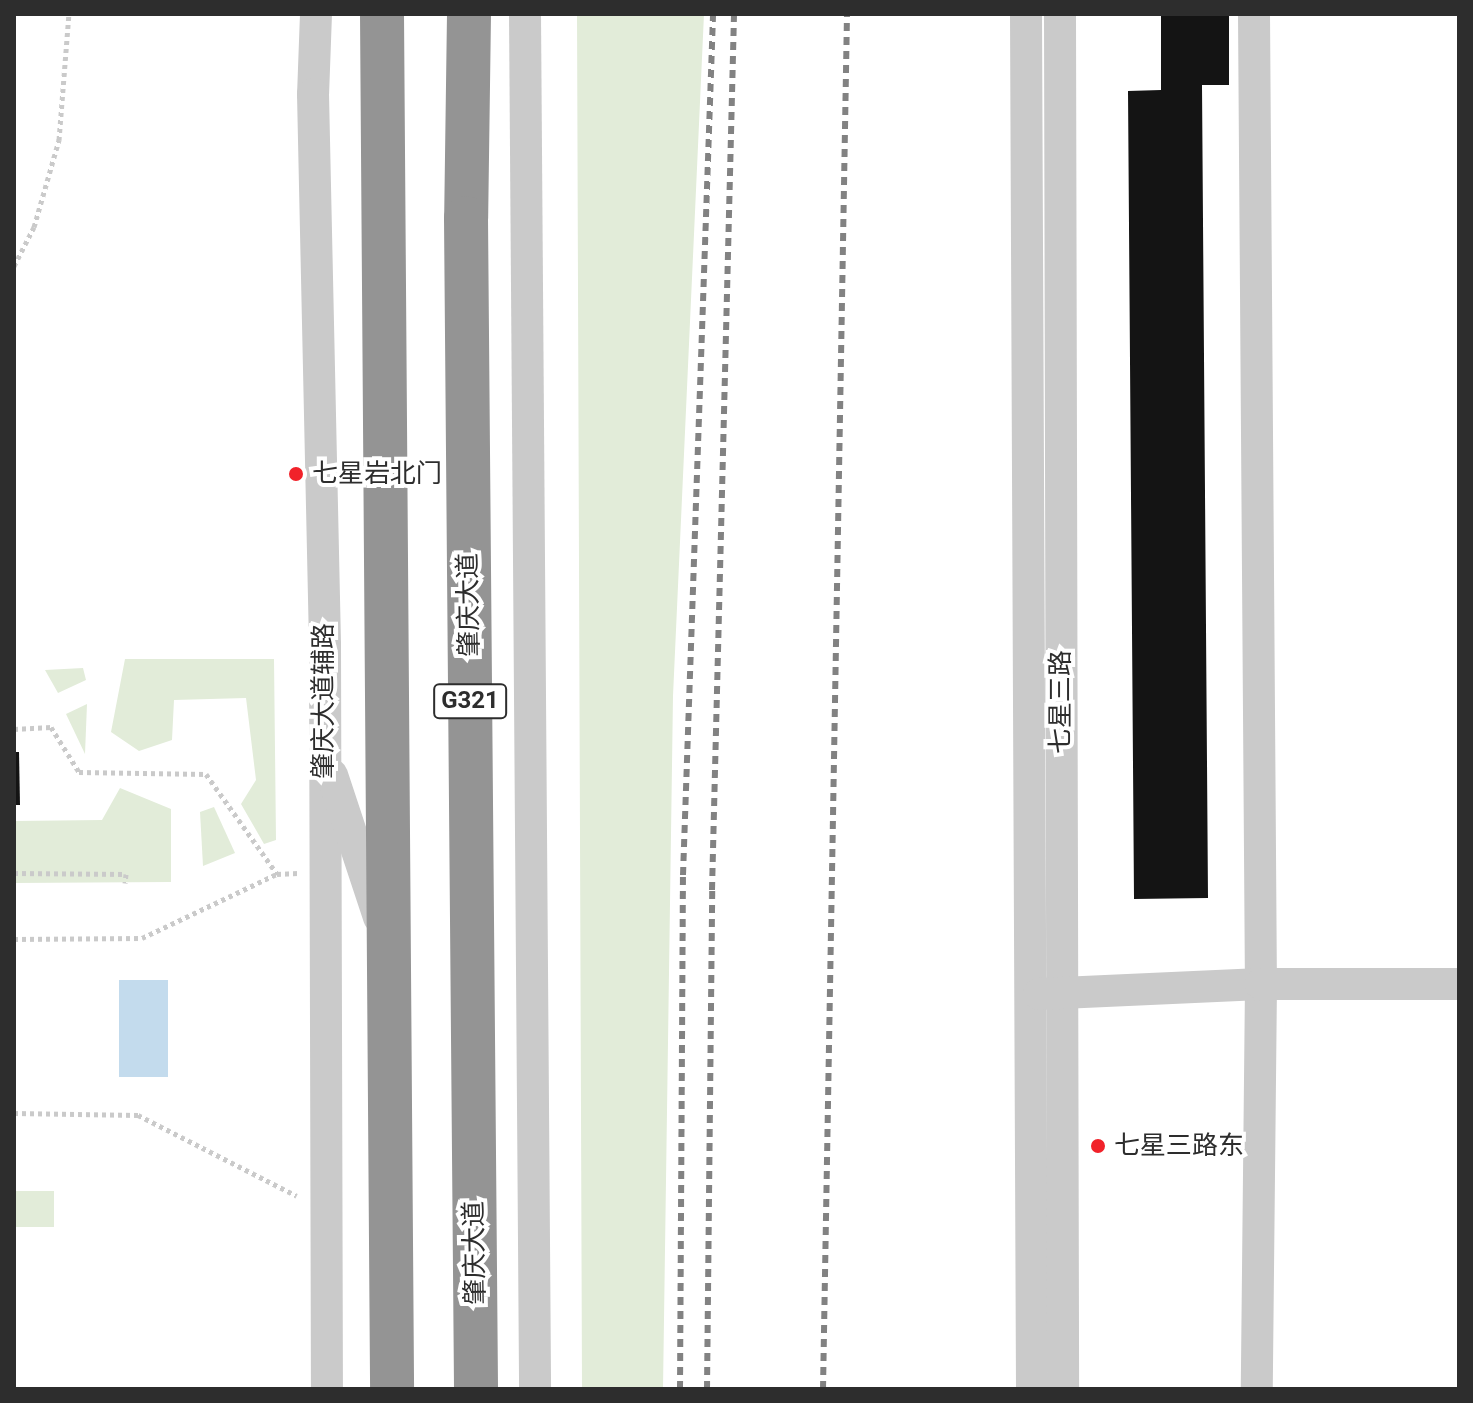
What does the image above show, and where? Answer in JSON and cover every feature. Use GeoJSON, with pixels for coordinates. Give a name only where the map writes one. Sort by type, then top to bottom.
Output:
{"type":"FeatureCollection","features":[{"type":"Feature","properties":{"kind":"highway"},"geometry":{"type":"LineString","coordinates":[[382,14],[392,1389]]}},
{"type":"Feature","properties":{"kind":"highway","name":"肇庆大道"},"geometry":{"type":"LineString","coordinates":[[469,14],[466,234],[476,1389]]}},
{"type":"Feature","properties":{"kind":"street","name":"肇庆大道辅路"},"geometry":{"type":"LineString","coordinates":[[316,14],[313,94],[324,753],[327,1389]]}},
{"type":"Feature","properties":{"kind":"street"},"geometry":{"type":"LineString","coordinates":[[525,14],[535,1389]]}},
{"type":"Feature","properties":{"kind":"street","name":"七星三路"},"geometry":{"type":"LineString","coordinates":[[1026,14],[1027,996],[1032,1389]]}},
{"type":"Feature","properties":{"kind":"street","name":"七星三路"},"geometry":{"type":"LineString","coordinates":[[1060,14],[1063,1389]]}},
{"type":"Feature","properties":{"kind":"street"},"geometry":{"type":"LineString","coordinates":[[1254,14],[1261,984],[1257,1389]]}},
{"type":"Feature","properties":{"kind":"street"},"geometry":{"type":"LineString","coordinates":[[324,753],[387,940]]}},
{"type":"Feature","properties":{"kind":"street"},"geometry":{"type":"LineString","coordinates":[[1027,996],[1061,991],[1261,984],[1459,984]]}},
{"type":"Feature","properties":{"kind":"path"},"geometry":{"type":"LineString","coordinates":[[14,266],[34,227],[59,140],[69,14]]}},
{"type":"Feature","properties":{"kind":"path"},"geometry":{"type":"LineString","coordinates":[[14,729],[51,727],[79,772],[206,774],[277,874],[142,938],[14,939]]}},
{"type":"Feature","properties":{"kind":"path"},"geometry":{"type":"LineString","coordinates":[[14,873],[126,874],[125,883]]}},
{"type":"Feature","properties":{"kind":"path"},"geometry":{"type":"LineString","coordinates":[[14,1113],[138,1115],[280,1184]]}},
{"type":"Feature","properties":{"kind":"green space"},"geometry":{"type":"Polygon","coordinates":[[[577,14],[704,14],[673,696],[663,1389],[582,1389],[577,14]]]}},
{"type":"Feature","properties":{"kind":"green space"},"geometry":{"type":"Polygon","coordinates":[[[125,659],[274,659],[276,840],[264,844],[241,804],[256,780],[246,698],[174,700],[172,740],[139,751],[111,732],[125,659]]]}},
{"type":"Feature","properties":{"kind":"green space"},"geometry":{"type":"Polygon","coordinates":[[[83,668],[86,680],[58,693],[45,670],[83,668]]]}},
{"type":"Feature","properties":{"kind":"green space"},"geometry":{"type":"Polygon","coordinates":[[[87,704],[85,754],[66,714],[87,704]]]}},
{"type":"Feature","properties":{"kind":"green space"},"geometry":{"type":"Polygon","coordinates":[[[120,788],[171,809],[171,882],[14,883],[14,821],[102,820],[120,788]]]}},
{"type":"Feature","properties":{"kind":"green space"},"geometry":{"type":"Polygon","coordinates":[[[214,807],[235,853],[203,866],[200,812],[214,807]]]}},
{"type":"Feature","properties":{"kind":"green space"},"geometry":{"type":"Polygon","coordinates":[[[14,1191],[54,1191],[54,1227],[14,1227],[14,1191]]]}},
{"type":"Feature","properties":{"kind":"water"},"geometry":{"type":"Polygon","coordinates":[[[119,980],[168,980],[168,1077],[119,1077],[119,980]]]}},
{"type":"Feature","properties":{"kind":"building"},"geometry":{"type":"Polygon","coordinates":[[[1161,14],[1229,14],[1229,85],[1202,85],[1208,898],[1134,899],[1128,91],[1161,90],[1161,14]]]}},
{"type":"Feature","properties":{"kind":"building"},"geometry":{"type":"Polygon","coordinates":[[[14,752],[19,752],[20,805],[14,805],[14,752]]]}},
{"type":"Feature","properties":{"kind":"railway"},"geometry":{"type":"LineString","coordinates":[[680,1389],[683,875],[713,14]]}},
{"type":"Feature","properties":{"kind":"railway"},"geometry":{"type":"LineString","coordinates":[[707,1389],[712,890],[734,14]]}},
{"type":"Feature","properties":{"kind":"railway"},"geometry":{"type":"LineString","coordinates":[[823,1389],[847,14]]}},
{"type":"Feature","properties":{"kind":"place","name":"七星岩北门"},"geometry":{"type":"Point","coordinates":[296,474]}},
{"type":"Feature","properties":{"kind":"place","name":"七星三路东"},"geometry":{"type":"Point","coordinates":[1098,1146]}}]}
